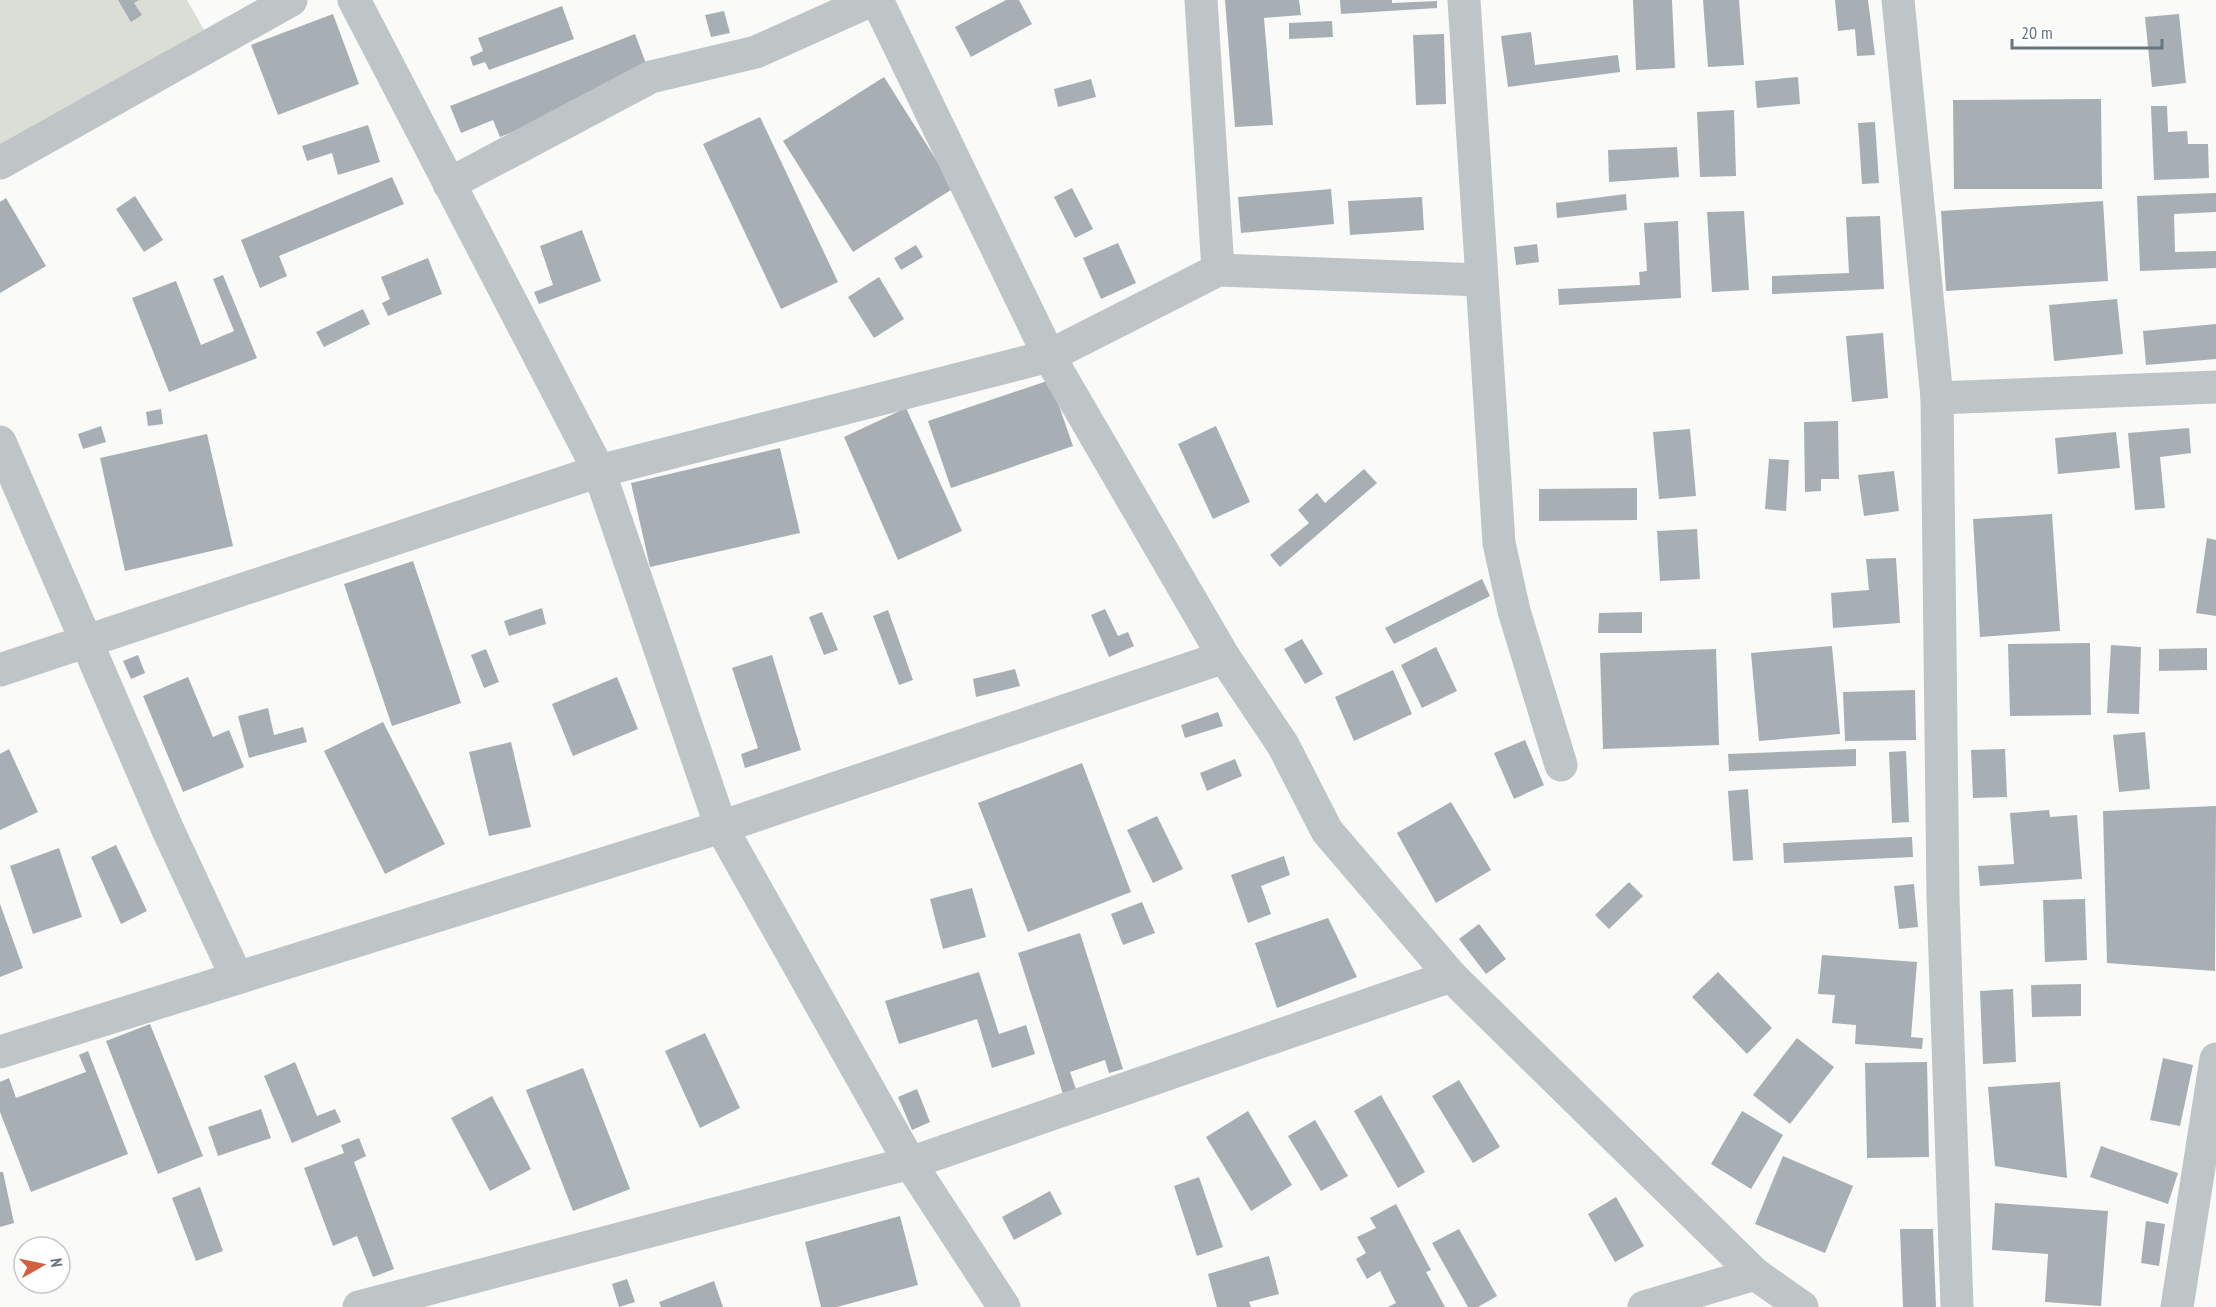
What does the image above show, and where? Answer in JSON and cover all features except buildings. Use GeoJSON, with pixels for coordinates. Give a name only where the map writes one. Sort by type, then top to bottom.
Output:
{"type":"FeatureCollection","features":[{"type":"Feature","properties":{"kind":"street"},"geometry":{"type":"LineString","coordinates":[[0,164],[291,0]]}},
{"type":"Feature","properties":{"kind":"street"},"geometry":{"type":"LineString","coordinates":[[354,0],[599,471],[722,827],[910,1163],[1004,1307]]}},
{"type":"Feature","properties":{"kind":"street"},"geometry":{"type":"LineString","coordinates":[[449,184],[651,77],[756,52],[872,0]]}},
{"type":"Feature","properties":{"kind":"street"},"geometry":{"type":"LineString","coordinates":[[878,0],[1049,356],[1224,657],[1283,745],[1327,831],[1451,976],[1755,1274],[1803,1307]]}},
{"type":"Feature","properties":{"kind":"street"},"geometry":{"type":"LineString","coordinates":[[1201,0],[1218,270]]}},
{"type":"Feature","properties":{"kind":"street"},"geometry":{"type":"LineString","coordinates":[[1464,0],[1499,543],[1514,611],[1561,765]]}},
{"type":"Feature","properties":{"kind":"street"},"geometry":{"type":"LineString","coordinates":[[1898,0],[1937,398],[1943,897],[1957,1307]]}},
{"type":"Feature","properties":{"kind":"street"},"geometry":{"type":"LineString","coordinates":[[0,670],[599,471],[1049,356],[1218,270],[1481,280]]}},
{"type":"Feature","properties":{"kind":"street"},"geometry":{"type":"LineString","coordinates":[[1937,398],[2216,387]]}},
{"type":"Feature","properties":{"kind":"street"},"geometry":{"type":"LineString","coordinates":[[0,442],[168,830],[237,978]]}},
{"type":"Feature","properties":{"kind":"street"},"geometry":{"type":"LineString","coordinates":[[0,1052],[722,827],[1224,657]]}},
{"type":"Feature","properties":{"kind":"street"},"geometry":{"type":"LineString","coordinates":[[359,1307],[910,1163],[1451,976]]}},
{"type":"Feature","properties":{"kind":"street"},"geometry":{"type":"LineString","coordinates":[[2176,1307],[2216,1059]]}},
{"type":"Feature","properties":{"kind":"street"},"geometry":{"type":"LineString","coordinates":[[1644,1307],[1755,1274]]}},
{"type":"Feature","properties":{"kind":"shaded area"},"geometry":{"type":"Polygon","coordinates":[[[0,0],[187,0],[208,37],[0,158],[0,0]]]}}]}
